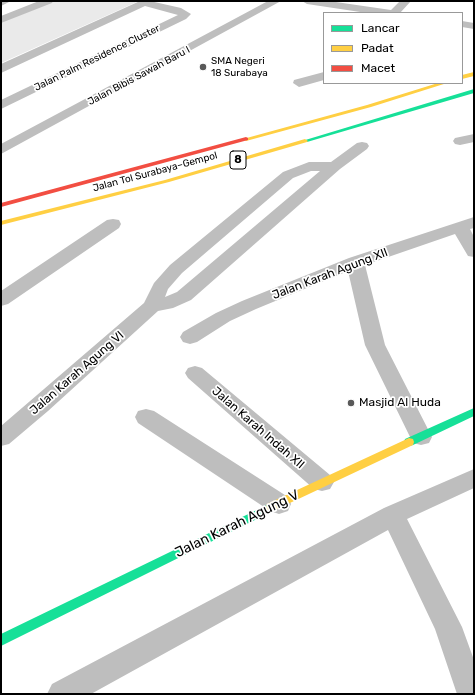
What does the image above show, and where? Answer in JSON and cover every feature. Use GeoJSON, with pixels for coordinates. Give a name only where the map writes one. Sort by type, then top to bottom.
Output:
{"type":"FeatureCollection","features":[{"type":"Feature","properties":{"kind":"main road"},"geometry":{"type":"LineString","coordinates":[[463,78],[474,74]]}},
{"type":"Feature","properties":{"kind":"main road","name":"Jalan Tol Surabaya–Gempol"},"geometry":{"type":"LineString","coordinates":[[1,205],[369,106],[441,84]]}},
{"type":"Feature","properties":{"kind":"main road","name":"Jalan Tol Surabaya–Gempol"},"geometry":{"type":"LineString","coordinates":[[1,223],[167,181],[474,90]]}},
{"type":"Feature","properties":{"kind":"main road","name":"Jalan Karah Agung V"},"geometry":{"type":"LineString","coordinates":[[1,640],[322,482],[474,412]]}},
{"type":"Feature","properties":{"kind":"street"},"geometry":{"type":"LineString","coordinates":[[1,3],[6,1]]}},
{"type":"Feature","properties":{"kind":"street"},"geometry":{"type":"LineString","coordinates":[[1,20],[48,1]]}},
{"type":"Feature","properties":{"kind":"street","name":"Jalan Bibis Sawah Baru I"},"geometry":{"type":"LineString","coordinates":[[1,150],[276,1]]}},
{"type":"Feature","properties":{"kind":"street"},"geometry":{"type":"LineString","coordinates":[[307,1],[382,12]]}},
{"type":"Feature","properties":{"kind":"street"},"geometry":{"type":"LineString","coordinates":[[395,12],[406,1]]}},
{"type":"Feature","properties":{"kind":"street","name":"Jalan Palm Residence Cluster"},"geometry":{"type":"LineString","coordinates":[[1,69],[144,3],[182,7],[185,14],[182,17],[1,104]]}},
{"type":"Feature","properties":{"kind":"street"},"geometry":{"type":"LineString","coordinates":[[463,24],[474,26]]}},
{"type":"Feature","properties":{"kind":"street"},"geometry":{"type":"LineString","coordinates":[[299,83],[323,76]]}},
{"type":"Feature","properties":{"kind":"street"},"geometry":{"type":"LineString","coordinates":[[460,141],[474,138]]}},
{"type":"Feature","properties":{"kind":"street"},"geometry":{"type":"LineString","coordinates":[[152,306],[166,304],[184,296],[335,166],[362,146]]}},
{"type":"Feature","properties":{"kind":"street"},"geometry":{"type":"LineString","coordinates":[[152,306],[166,280],[288,175],[309,167],[335,166]]}},
{"type":"Feature","properties":{"kind":"street"},"geometry":{"type":"LineString","coordinates":[[1,300],[112,224]]}},
{"type":"Feature","properties":{"kind":"street"},"geometry":{"type":"LineString","coordinates":[[467,224],[474,252]]}},
{"type":"Feature","properties":{"kind":"street","name":"Jalan Karah Agung XII"},"geometry":{"type":"LineString","coordinates":[[190,337],[235,311],[354,262],[467,224]]}},
{"type":"Feature","properties":{"kind":"street"},"geometry":{"type":"LineString","coordinates":[[354,262],[375,345],[421,437]]}},
{"type":"Feature","properties":{"kind":"street","name":"Jalan Karah Agung VI"},"geometry":{"type":"LineString","coordinates":[[1,438],[40,406],[152,306]]}},
{"type":"Feature","properties":{"kind":"street","name":"Jalan Karah Indah XII"},"geometry":{"type":"LineString","coordinates":[[195,373],[322,482]]}},
{"type":"Feature","properties":{"kind":"street"},"geometry":{"type":"LineString","coordinates":[[146,417],[279,504]]}},
{"type":"Feature","properties":{"kind":"street"},"geometry":{"type":"LineString","coordinates":[[62,694],[393,516],[474,478]]}},
{"type":"Feature","properties":{"kind":"street"},"geometry":{"type":"LineString","coordinates":[[393,516],[448,627],[472,694]]}},
{"type":"Feature","properties":{"kind":"shaded area"},"geometry":{"type":"Polygon","coordinates":[[[43,1],[139,1],[1,63],[1,18],[43,1]]]}},
{"type":"Feature","properties":{"kind":"traffic: fast"},"geometry":{"type":"LineString","coordinates":[[305,141],[474,91]]}},
{"type":"Feature","properties":{"kind":"traffic: fast"},"geometry":{"type":"LineString","coordinates":[[409,442],[474,412]]}},
{"type":"Feature","properties":{"kind":"traffic: fast"},"geometry":{"type":"LineString","coordinates":[[1,640],[271,507]]}},
{"type":"Feature","properties":{"kind":"traffic: slow"},"geometry":{"type":"LineString","coordinates":[[463,77],[474,74]]}},
{"type":"Feature","properties":{"kind":"traffic: slow"},"geometry":{"type":"LineString","coordinates":[[246,139],[369,106],[441,84]]}},
{"type":"Feature","properties":{"kind":"traffic: slow"},"geometry":{"type":"LineString","coordinates":[[1,223],[167,181],[305,141]]}},
{"type":"Feature","properties":{"kind":"traffic: slow"},"geometry":{"type":"LineString","coordinates":[[271,507],[409,442]]}},
{"type":"Feature","properties":{"kind":"traffic: jam"},"geometry":{"type":"LineString","coordinates":[[1,205],[246,139]]}},
{"type":"Feature","properties":{"kind":"place","name":"SMA Negeri 18 Surabaya"},"geometry":{"type":"Point","coordinates":[203,67]}},
{"type":"Feature","properties":{"kind":"place","name":"Masjid Al Huda"},"geometry":{"type":"Point","coordinates":[351,403]}}]}
